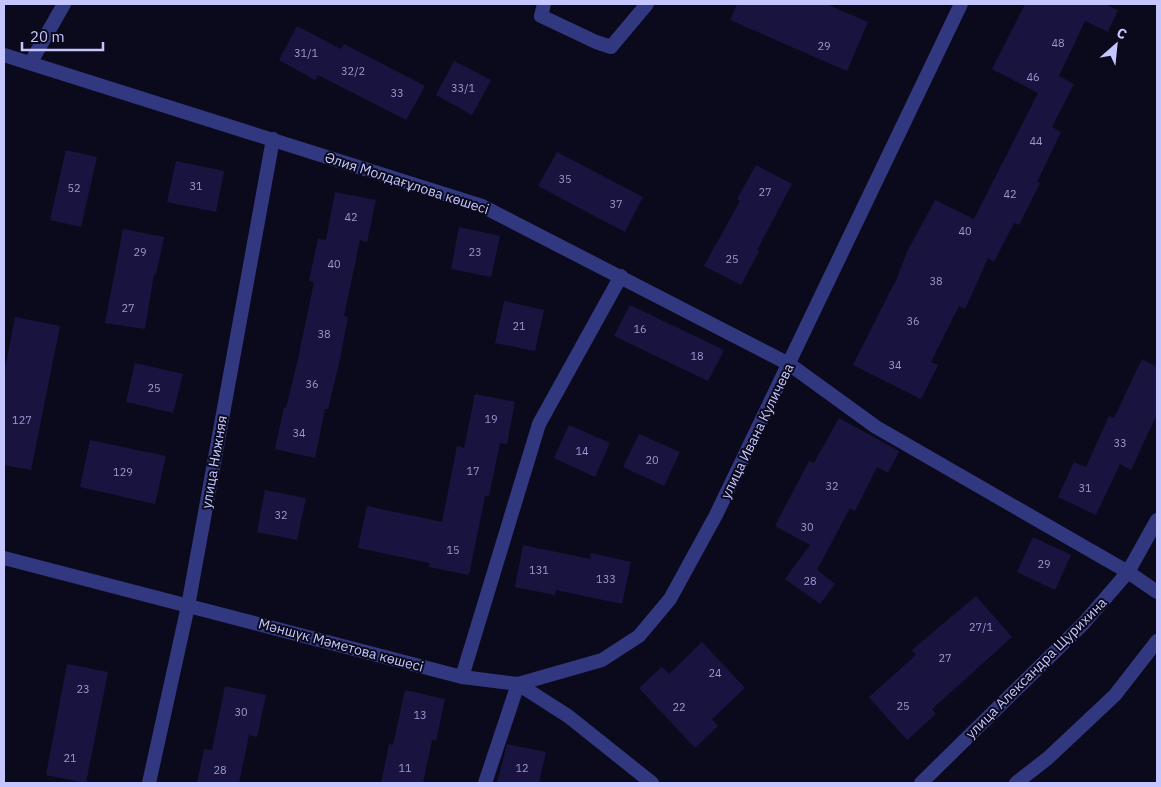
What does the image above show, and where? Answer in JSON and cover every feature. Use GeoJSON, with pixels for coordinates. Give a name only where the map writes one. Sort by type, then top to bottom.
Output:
{"type":"FeatureCollection","features":[{"type":"Feature","properties":{"kind":"street"},"geometry":{"type":"LineString","coordinates":[[31,62],[64,4]]}},
{"type":"Feature","properties":{"kind":"street"},"geometry":{"type":"LineString","coordinates":[[544,4],[541,16],[596,42],[611,47],[647,4]]}},
{"type":"Feature","properties":{"kind":"street","name":"улица Ивана Куличева"},"geometry":{"type":"LineString","coordinates":[[518,684],[602,660],[639,636],[670,599],[690,565],[789,364],[961,4]]}},
{"type":"Feature","properties":{"kind":"street","name":"Әлия Молдағұлова көшесі"},"geometry":{"type":"LineString","coordinates":[[4,55],[482,206],[789,364],[876,427],[1128,572],[1157,592]]}},
{"type":"Feature","properties":{"kind":"street","name":"улица Нижняя"},"geometry":{"type":"LineString","coordinates":[[149,783],[188,606],[273,140]]}},
{"type":"Feature","properties":{"kind":"street"},"geometry":{"type":"LineString","coordinates":[[462,677],[539,424],[621,276]]}},
{"type":"Feature","properties":{"kind":"street","name":"улица Александра Щурихина"},"geometry":{"type":"LineString","coordinates":[[921,783],[1083,624],[1128,572],[1157,520]]}},
{"type":"Feature","properties":{"kind":"street","name":"Мәншүк Мәметова көшесі"},"geometry":{"type":"LineString","coordinates":[[4,558],[462,677],[518,684],[568,716],[652,783]]}},
{"type":"Feature","properties":{"kind":"street"},"geometry":{"type":"LineString","coordinates":[[1016,783],[1048,758],[1115,694],[1157,641]]}},
{"type":"Feature","properties":{"kind":"street"},"geometry":{"type":"LineString","coordinates":[[485,783],[518,684]]}},
{"type":"Feature","properties":{"kind":"building"},"geometry":{"type":"Polygon","coordinates":[[[737,4],[826,4],[868,22],[847,71],[730,20],[737,4]]]}},
{"type":"Feature","properties":{"kind":"building"},"geometry":{"type":"Polygon","coordinates":[[[1025,4],[1105,4],[1118,10],[1108,32],[1085,21],[1059,76],[1074,84],[1052,127],[1061,132],[1037,182],[1040,183],[1019,225],[1014,223],[994,262],[988,258],[965,309],[959,306],[931,362],[938,365],[921,399],[853,365],[897,278],[907,252],[935,200],[974,219],[1038,93],[992,69],[1025,4]]]}},
{"type":"Feature","properties":{"kind":"building"},"geometry":{"type":"Polygon","coordinates":[[[297,26],[341,49],[344,44],[425,86],[406,120],[318,75],[315,80],[279,60],[297,26]]]}},
{"type":"Feature","properties":{"kind":"building"},"geometry":{"type":"Polygon","coordinates":[[[454,61],[491,80],[472,115],[436,95],[454,61]]]}},
{"type":"Feature","properties":{"kind":"building"},"geometry":{"type":"Polygon","coordinates":[[[66,150],[97,157],[81,227],[50,220],[66,150]]]}},
{"type":"Feature","properties":{"kind":"building"},"geometry":{"type":"Polygon","coordinates":[[[557,152],[643,197],[625,232],[538,186],[557,152]]]}},
{"type":"Feature","properties":{"kind":"building"},"geometry":{"type":"Polygon","coordinates":[[[176,161],[224,171],[216,212],[167,202],[176,161]]]}},
{"type":"Feature","properties":{"kind":"building"},"geometry":{"type":"Polygon","coordinates":[[[756,165],[792,184],[741,285],[704,266],[740,201],[737,199],[756,165]]]}},
{"type":"Feature","properties":{"kind":"building"},"geometry":{"type":"Polygon","coordinates":[[[335,192],[376,200],[367,242],[360,240],[344,316],[348,317],[340,359],[328,409],[325,409],[315,458],[275,449],[284,407],[286,408],[298,359],[314,282],[309,281],[318,239],[326,240],[335,192]]]}},
{"type":"Feature","properties":{"kind":"building"},"geometry":{"type":"Polygon","coordinates":[[[459,227],[500,236],[491,277],[451,269],[459,227]]]}},
{"type":"Feature","properties":{"kind":"building"},"geometry":{"type":"Polygon","coordinates":[[[123,229],[164,237],[156,275],[154,274],[145,329],[105,323],[123,229]]]}},
{"type":"Feature","properties":{"kind":"building"},"geometry":{"type":"Polygon","coordinates":[[[504,301],[544,310],[535,351],[495,343],[504,301]]]}},
{"type":"Feature","properties":{"kind":"building"},"geometry":{"type":"Polygon","coordinates":[[[630,305],[724,350],[708,381],[614,336],[630,305]]]}},
{"type":"Feature","properties":{"kind":"building"},"geometry":{"type":"Polygon","coordinates":[[[15,317],[60,326],[31,470],[4,465],[4,374],[15,317]]]}},
{"type":"Feature","properties":{"kind":"building"},"geometry":{"type":"Polygon","coordinates":[[[1142,359],[1157,367],[1157,414],[1131,470],[1120,464],[1096,515],[1058,497],[1074,462],[1086,467],[1109,416],[1114,418],[1142,359]]]}},
{"type":"Feature","properties":{"kind":"building"},"geometry":{"type":"Polygon","coordinates":[[[135,363],[183,374],[173,413],[126,402],[135,363]]]}},
{"type":"Feature","properties":{"kind":"building"},"geometry":{"type":"Polygon","coordinates":[[[475,394],[515,402],[507,444],[500,443],[489,496],[485,496],[469,575],[429,567],[430,563],[358,548],[367,506],[442,522],[457,446],[464,448],[475,394]]]}},
{"type":"Feature","properties":{"kind":"building"},"geometry":{"type":"Polygon","coordinates":[[[839,418],[899,451],[888,473],[877,467],[855,511],[850,508],[817,570],[835,584],[820,604],[785,579],[810,545],[775,526],[809,461],[814,463],[839,418]]]}},
{"type":"Feature","properties":{"kind":"building"},"geometry":{"type":"Polygon","coordinates":[[[569,425],[610,443],[595,477],[554,458],[569,425]]]}},
{"type":"Feature","properties":{"kind":"building"},"geometry":{"type":"Polygon","coordinates":[[[639,434],[680,452],[664,486],[623,467],[639,434]]]}},
{"type":"Feature","properties":{"kind":"building"},"geometry":{"type":"Polygon","coordinates":[[[90,440],[166,456],[155,504],[80,487],[90,440]]]}},
{"type":"Feature","properties":{"kind":"building"},"geometry":{"type":"Polygon","coordinates":[[[265,490],[306,498],[297,540],[257,532],[265,490]]]}},
{"type":"Feature","properties":{"kind":"building"},"geometry":{"type":"Polygon","coordinates":[[[1033,537],[1071,555],[1055,590],[1017,572],[1033,537]]]}},
{"type":"Feature","properties":{"kind":"building"},"geometry":{"type":"Polygon","coordinates":[[[523,545],[590,559],[591,553],[631,562],[622,604],[556,590],[555,595],[515,587],[523,545]]]}},
{"type":"Feature","properties":{"kind":"building"},"geometry":{"type":"Polygon","coordinates":[[[976,596],[1012,637],[932,709],[936,714],[907,740],[869,697],[916,655],[912,650],[976,596]]]}},
{"type":"Feature","properties":{"kind":"building"},"geometry":{"type":"Polygon","coordinates":[[[702,642],[745,688],[712,719],[718,726],[695,748],[639,688],[662,667],[669,674],[702,642]]]}},
{"type":"Feature","properties":{"kind":"building"},"geometry":{"type":"Polygon","coordinates":[[[67,664],[108,672],[86,783],[46,775],[67,664]]]}},
{"type":"Feature","properties":{"kind":"building"},"geometry":{"type":"Polygon","coordinates":[[[225,686],[266,695],[257,737],[249,735],[239,783],[197,783],[204,749],[212,750],[225,686]]]}},
{"type":"Feature","properties":{"kind":"building"},"geometry":{"type":"Polygon","coordinates":[[[405,690],[445,699],[436,741],[432,740],[423,783],[381,783],[389,744],[393,745],[405,690]]]}},
{"type":"Feature","properties":{"kind":"building"},"geometry":{"type":"Polygon","coordinates":[[[507,744],[546,752],[539,783],[497,783],[507,744]]]}}]}
